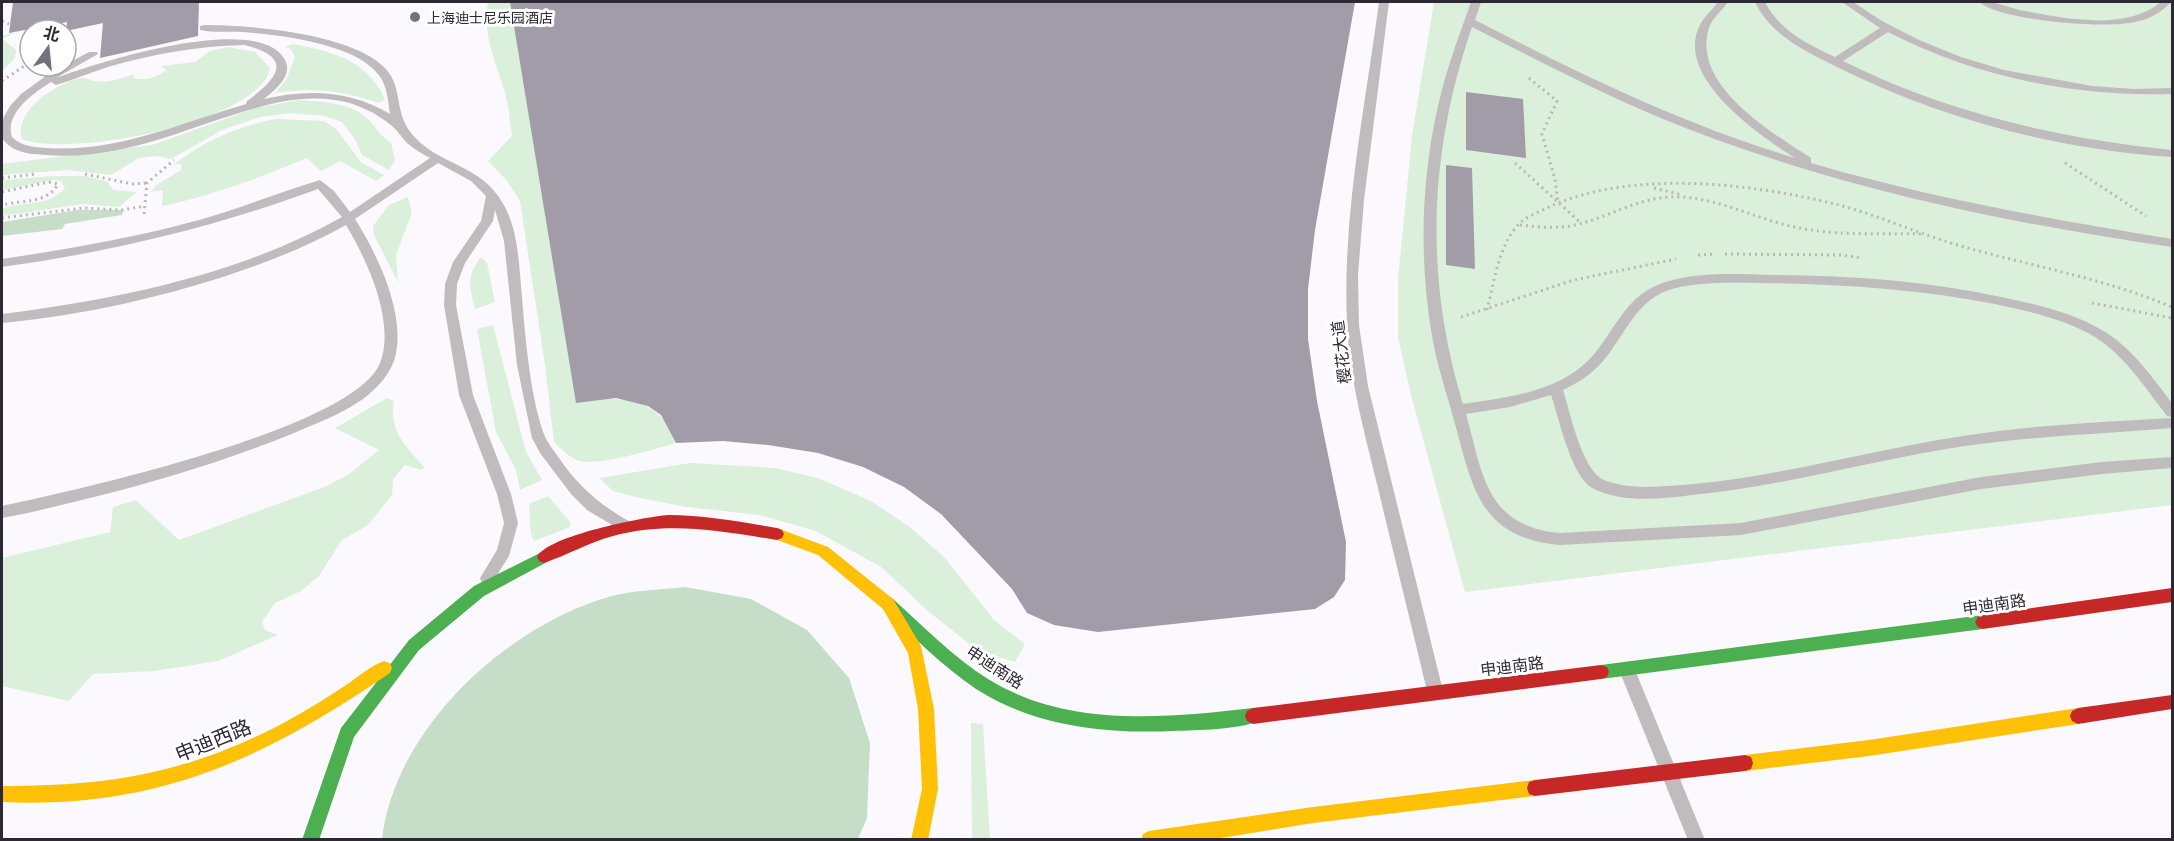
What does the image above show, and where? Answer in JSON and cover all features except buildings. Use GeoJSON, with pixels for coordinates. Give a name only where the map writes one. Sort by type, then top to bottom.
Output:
{"type":"FeatureCollection","features":[{"type":"Feature","properties":{"kind":"street","name":"申迪南路"},"geometry":{"type":"LineString","coordinates":[[414,645],[478,591],[571,543],[626,526],[685,521],[781,534],[823,551],[980,681],[1012,700],[1050,713],[1105,721],[1186,724],[2172,595]]}},
{"type":"Feature","properties":{"kind":"street"},"geometry":{"type":"LineString","coordinates":[[888,604],[916,651],[926,709],[930,789],[919,840]]}},
{"type":"Feature","properties":{"kind":"street"},"geometry":{"type":"LineString","coordinates":[[310,840],[347,733],[414,645]]}},
{"type":"Feature","properties":{"kind":"street","name":"申迪西路"},"geometry":{"type":"LineString","coordinates":[[2,794],[61,797],[129,790],[183,774],[238,754],[310,717],[355,690],[414,645]]}},
{"type":"Feature","properties":{"kind":"street"},"geometry":{"type":"LineString","coordinates":[[1149,840],[1313,815],[1869,748],[2172,702]]}},
{"type":"Feature","properties":{"kind":"lane","name":"樱花大道"},"geometry":{"type":"LineString","coordinates":[[1384,2],[1358,200],[1352,275],[1353,325],[1362,386],[1380,469],[1435,693]]}},
{"type":"Feature","properties":{"kind":"lane"},"geometry":{"type":"LineString","coordinates":[[1476,2],[1437,140],[1431,195],[1431,252],[1438,336],[1458,410],[1485,498],[1511,527],[1531,536],[1560,540],[1741,529],[1981,483],[2102,468],[2172,463]]}},
{"type":"Feature","properties":{"kind":"lane"},"geometry":{"type":"LineString","coordinates":[[1723,2],[1708,15],[1701,35],[1705,68],[1731,105],[1822,170]]}},
{"type":"Feature","properties":{"kind":"lane"},"geometry":{"type":"LineString","coordinates":[[1760,2],[1769,19],[1784,33],[1835,62],[1910,96],[1976,119],[2041,136],[2116,149],[2172,154]]}},
{"type":"Feature","properties":{"kind":"lane"},"geometry":{"type":"LineString","coordinates":[[1847,2],[1887,28],[1947,54],[2036,80],[2097,89],[2172,91]]}},
{"type":"Feature","properties":{"kind":"lane"},"geometry":{"type":"LineString","coordinates":[[1984,2],[2036,17],[2087,22],[2135,18],[2151,13],[2166,2]]}},
{"type":"Feature","properties":{"kind":"lane"},"geometry":{"type":"LineString","coordinates":[[1469,21],[1569,73],[1658,112],[1822,170],[1889,189],[2019,219],[2172,243]]}},
{"type":"Feature","properties":{"kind":"lane"},"geometry":{"type":"LineString","coordinates":[[204,28],[270,32],[333,45],[374,63],[390,84],[397,124]]}},
{"type":"Feature","properties":{"kind":"lane"},"geometry":{"type":"LineString","coordinates":[[1835,62],[1887,28]]}},
{"type":"Feature","properties":{"kind":"lane"},"geometry":{"type":"LineString","coordinates":[[8,119],[36,93],[70,75],[128,59],[270,32]]}},
{"type":"Feature","properties":{"kind":"lane"},"geometry":{"type":"LineString","coordinates":[[211,42],[230,41],[262,45],[279,56],[282,69],[278,79],[249,104]]}},
{"type":"Feature","properties":{"kind":"lane"},"geometry":{"type":"LineString","coordinates":[[93,54],[41,83],[23,97],[4,128],[5,137],[14,146],[40,152],[66,152],[138,141],[200,123],[249,104],[299,97],[341,98],[360,102],[397,124],[413,143],[475,179],[492,195],[503,215],[511,242],[516,310],[540,440],[568,485],[597,511],[626,526]]}},
{"type":"Feature","properties":{"kind":"lane"},"geometry":{"type":"LineString","coordinates":[[2160,92],[2172,104]]}},
{"type":"Feature","properties":{"kind":"lane"},"geometry":{"type":"LineString","coordinates":[[2,319],[83,306],[201,278],[282,250],[350,216],[438,158]]}},
{"type":"Feature","properties":{"kind":"lane"},"geometry":{"type":"LineString","coordinates":[[2,263],[110,248],[168,234],[265,204],[320,183],[350,216],[386,297],[390,346],[388,360],[377,378],[364,391],[330,411],[265,440],[203,461],[88,494],[2,513]]}},
{"type":"Feature","properties":{"kind":"lane"},"geometry":{"type":"LineString","coordinates":[[478,591],[504,552],[511,523],[504,494],[466,395],[450,305],[452,284],[459,262],[487,221],[492,195]]}},
{"type":"Feature","properties":{"kind":"lane"},"geometry":{"type":"LineString","coordinates":[[1458,410],[1505,402],[1556,389],[1589,367],[1616,337],[1641,299],[1660,288],[1737,279],[1828,279],[1950,291],[2014,304],[2077,323],[2096,332],[2117,347],[2172,412]]}},
{"type":"Feature","properties":{"kind":"lane"},"geometry":{"type":"LineString","coordinates":[[1556,389],[1574,444],[1595,483],[1610,490],[1632,493],[1669,492],[1800,474],[1913,448],[2082,429],[2172,423]]}},
{"type":"Feature","properties":{"kind":"lane"},"geometry":{"type":"LineString","coordinates":[[1627,668],[1698,840]]}},
{"type":"Feature","properties":{"kind":"path"},"geometry":{"type":"LineString","coordinates":[[2,21],[9,24]]}},
{"type":"Feature","properties":{"kind":"path"},"geometry":{"type":"LineString","coordinates":[[1514,45],[1520,65],[1529,78],[1557,101],[1554,111],[1545,122],[1542,134],[1555,179],[1558,202]]}},
{"type":"Feature","properties":{"kind":"path"},"geometry":{"type":"LineString","coordinates":[[2,81],[18,70]]}},
{"type":"Feature","properties":{"kind":"path"},"geometry":{"type":"LineString","coordinates":[[2056,158],[2127,201],[2154,223]]}},
{"type":"Feature","properties":{"kind":"path"},"geometry":{"type":"LineString","coordinates":[[79,173],[132,184],[147,183],[174,160]]}},
{"type":"Feature","properties":{"kind":"path"},"geometry":{"type":"LineString","coordinates":[[1515,163],[1582,224]]}},
{"type":"Feature","properties":{"kind":"path"},"geometry":{"type":"LineString","coordinates":[[2,178],[43,173]]}},
{"type":"Feature","properties":{"kind":"path"},"geometry":{"type":"LineString","coordinates":[[2,192],[49,182],[58,184],[55,190],[47,196],[2,205]]}},
{"type":"Feature","properties":{"kind":"path"},"geometry":{"type":"LineString","coordinates":[[144,214],[147,183]]}},
{"type":"Feature","properties":{"kind":"path"},"geometry":{"type":"LineString","coordinates":[[1647,186],[1700,200]]}},
{"type":"Feature","properties":{"kind":"path"},"geometry":{"type":"LineString","coordinates":[[1488,310],[1502,253],[1519,225],[1558,202],[1581,194],[1647,186],[1717,186],[1822,201],[1959,246],[2103,282],[2172,307]]}},
{"type":"Feature","properties":{"kind":"path"},"geometry":{"type":"LineString","coordinates":[[1519,225],[1550,228],[1582,224],[1624,205],[1649,198],[1680,196],[1718,202],[1797,228],[1833,233],[1925,234]]}},
{"type":"Feature","properties":{"kind":"path"},"geometry":{"type":"LineString","coordinates":[[2,218],[83,208],[122,210],[145,206]]}},
{"type":"Feature","properties":{"kind":"green space"},"geometry":{"type":"Polygon","coordinates":[[[488,2],[510,2],[576,402],[622,399],[648,407],[659,415],[676,443],[625,457],[585,462],[576,460],[554,442],[545,365],[520,201],[507,181],[488,161],[512,136],[506,98],[488,37],[488,2]]]}},
{"type":"Feature","properties":{"kind":"green space"},"geometry":{"type":"Polygon","coordinates":[[[1434,2],[2172,2],[2172,505],[1465,592],[1411,395],[1398,337],[1398,279],[1412,136],[1434,2]]]}},
{"type":"Feature","properties":{"kind":"green space"},"geometry":{"type":"Polygon","coordinates":[[[2,39],[16,50],[15,58],[2,71],[2,39]]]}},
{"type":"Feature","properties":{"kind":"green space"},"geometry":{"type":"Polygon","coordinates":[[[292,44],[334,54],[358,66],[377,86],[385,99],[379,103],[340,93],[315,90],[275,93],[286,80],[295,57],[291,49],[285,47],[292,44]]]}},
{"type":"Feature","properties":{"kind":"green space"},"geometry":{"type":"Polygon","coordinates":[[[228,47],[255,52],[270,68],[258,88],[233,105],[199,120],[118,139],[78,144],[45,144],[22,139],[21,129],[30,109],[49,92],[71,81],[83,78],[104,82],[135,74],[133,78],[150,78],[166,70],[161,66],[195,62],[210,51],[228,47]]]}},
{"type":"Feature","properties":{"kind":"green space"},"geometry":{"type":"Polygon","coordinates":[[[299,100],[336,104],[361,113],[391,143],[395,160],[389,170],[362,155],[356,141],[342,122],[324,116],[291,113],[260,117],[222,130],[171,159],[156,156],[139,158],[111,175],[67,170],[2,175],[2,164],[152,145],[256,108],[299,100]]]}},
{"type":"Feature","properties":{"kind":"green space"},"geometry":{"type":"Polygon","coordinates":[[[276,119],[324,121],[336,129],[361,162],[384,175],[376,181],[340,161],[321,171],[307,158],[235,186],[162,206],[163,190],[151,192],[155,186],[181,170],[181,164],[173,165],[197,149],[234,130],[276,119]]]}},
{"type":"Feature","properties":{"kind":"green space"},"geometry":{"type":"Polygon","coordinates":[[[85,176],[108,182],[113,190],[137,192],[119,207],[83,204],[2,216],[2,209],[43,201],[65,188],[61,181],[54,180],[2,190],[2,180],[85,176]]]}},
{"type":"Feature","properties":{"kind":"green space"},"geometry":{"type":"Polygon","coordinates":[[[408,197],[412,213],[396,255],[398,282],[374,235],[373,226],[389,205],[408,197]]]}},
{"type":"Feature","properties":{"kind":"green space"},"geometry":{"type":"Polygon","coordinates":[[[78,210],[123,210],[122,215],[65,224],[62,229],[2,236],[2,222],[78,210]]]}},
{"type":"Feature","properties":{"kind":"green space"},"geometry":{"type":"Polygon","coordinates":[[[481,257],[487,263],[495,302],[475,309],[470,282],[473,269],[481,257]]]}},
{"type":"Feature","properties":{"kind":"green space"},"geometry":{"type":"Polygon","coordinates":[[[493,325],[526,452],[542,480],[520,490],[516,470],[496,432],[477,329],[493,325]]]}},
{"type":"Feature","properties":{"kind":"green space"},"geometry":{"type":"Polygon","coordinates":[[[387,398],[394,401],[396,430],[425,468],[421,470],[405,465],[393,479],[392,495],[368,525],[342,540],[319,576],[301,591],[275,603],[262,622],[265,630],[278,635],[218,661],[155,671],[93,674],[69,701],[2,686],[2,558],[110,532],[113,507],[136,500],[179,540],[327,486],[349,474],[379,450],[335,428],[387,398]]]}},
{"type":"Feature","properties":{"kind":"green space"},"geometry":{"type":"Polygon","coordinates":[[[690,463],[775,468],[818,478],[871,501],[911,528],[946,559],[994,620],[1025,644],[1015,662],[977,650],[929,612],[881,567],[816,531],[759,515],[687,507],[640,498],[613,491],[599,478],[690,463]]]}},
{"type":"Feature","properties":{"kind":"green space"},"geometry":{"type":"Polygon","coordinates":[[[548,496],[571,523],[570,527],[534,541],[530,528],[529,504],[548,496]]]}},
{"type":"Feature","properties":{"kind":"green space"},"geometry":{"type":"Polygon","coordinates":[[[685,587],[751,599],[807,630],[849,678],[870,743],[867,818],[858,839],[382,839],[391,798],[409,758],[433,721],[463,687],[497,656],[534,631],[573,610],[621,594],[685,587]]]}},
{"type":"Feature","properties":{"kind":"green space"},"geometry":{"type":"Polygon","coordinates":[[[971,723],[983,724],[990,839],[972,839],[971,723]]]}},
{"type":"Feature","properties":{"kind":"traffic: fast"},"geometry":{"type":"LineString","coordinates":[[310,840],[347,733],[414,645],[479,591],[544,557]]}},
{"type":"Feature","properties":{"kind":"traffic: fast"},"geometry":{"type":"LineString","coordinates":[[888,604],[940,652],[968,674],[998,693],[1027,706],[1058,715],[1123,724],[1189,722],[1253,716]]}},
{"type":"Feature","properties":{"kind":"traffic: fast"},"geometry":{"type":"LineString","coordinates":[[1601,672],[1983,622]]}},
{"type":"Feature","properties":{"kind":"traffic: slow"},"geometry":{"type":"LineString","coordinates":[[777,534],[823,551],[888,604],[916,651],[926,709],[930,789],[919,840]]}},
{"type":"Feature","properties":{"kind":"traffic: slow"},"geometry":{"type":"LineString","coordinates":[[2,794],[58,794],[109,790],[205,767],[294,726],[384,668]]}},
{"type":"Feature","properties":{"kind":"traffic: slow"},"geometry":{"type":"LineString","coordinates":[[1745,763],[1869,748],[2078,716]]}},
{"type":"Feature","properties":{"kind":"traffic: slow"},"geometry":{"type":"LineString","coordinates":[[1149,840],[1313,815],[1535,788]]}},
{"type":"Feature","properties":{"kind":"traffic: jam"},"geometry":{"type":"LineString","coordinates":[[544,557],[595,535],[631,526],[668,521],[732,526],[777,534]]}},
{"type":"Feature","properties":{"kind":"traffic: jam"},"geometry":{"type":"LineString","coordinates":[[1983,622],[2172,595]]}},
{"type":"Feature","properties":{"kind":"traffic: jam"},"geometry":{"type":"LineString","coordinates":[[1253,716],[1601,672]]}},
{"type":"Feature","properties":{"kind":"traffic: jam"},"geometry":{"type":"LineString","coordinates":[[2078,716],[2172,702]]}},
{"type":"Feature","properties":{"kind":"traffic: jam"},"geometry":{"type":"LineString","coordinates":[[1535,788],[1745,763]]}},
{"type":"Feature","properties":{"kind":"place","name":"上海迪士尼乐园酒店"},"geometry":{"type":"Point","coordinates":[415,17]}}]}
